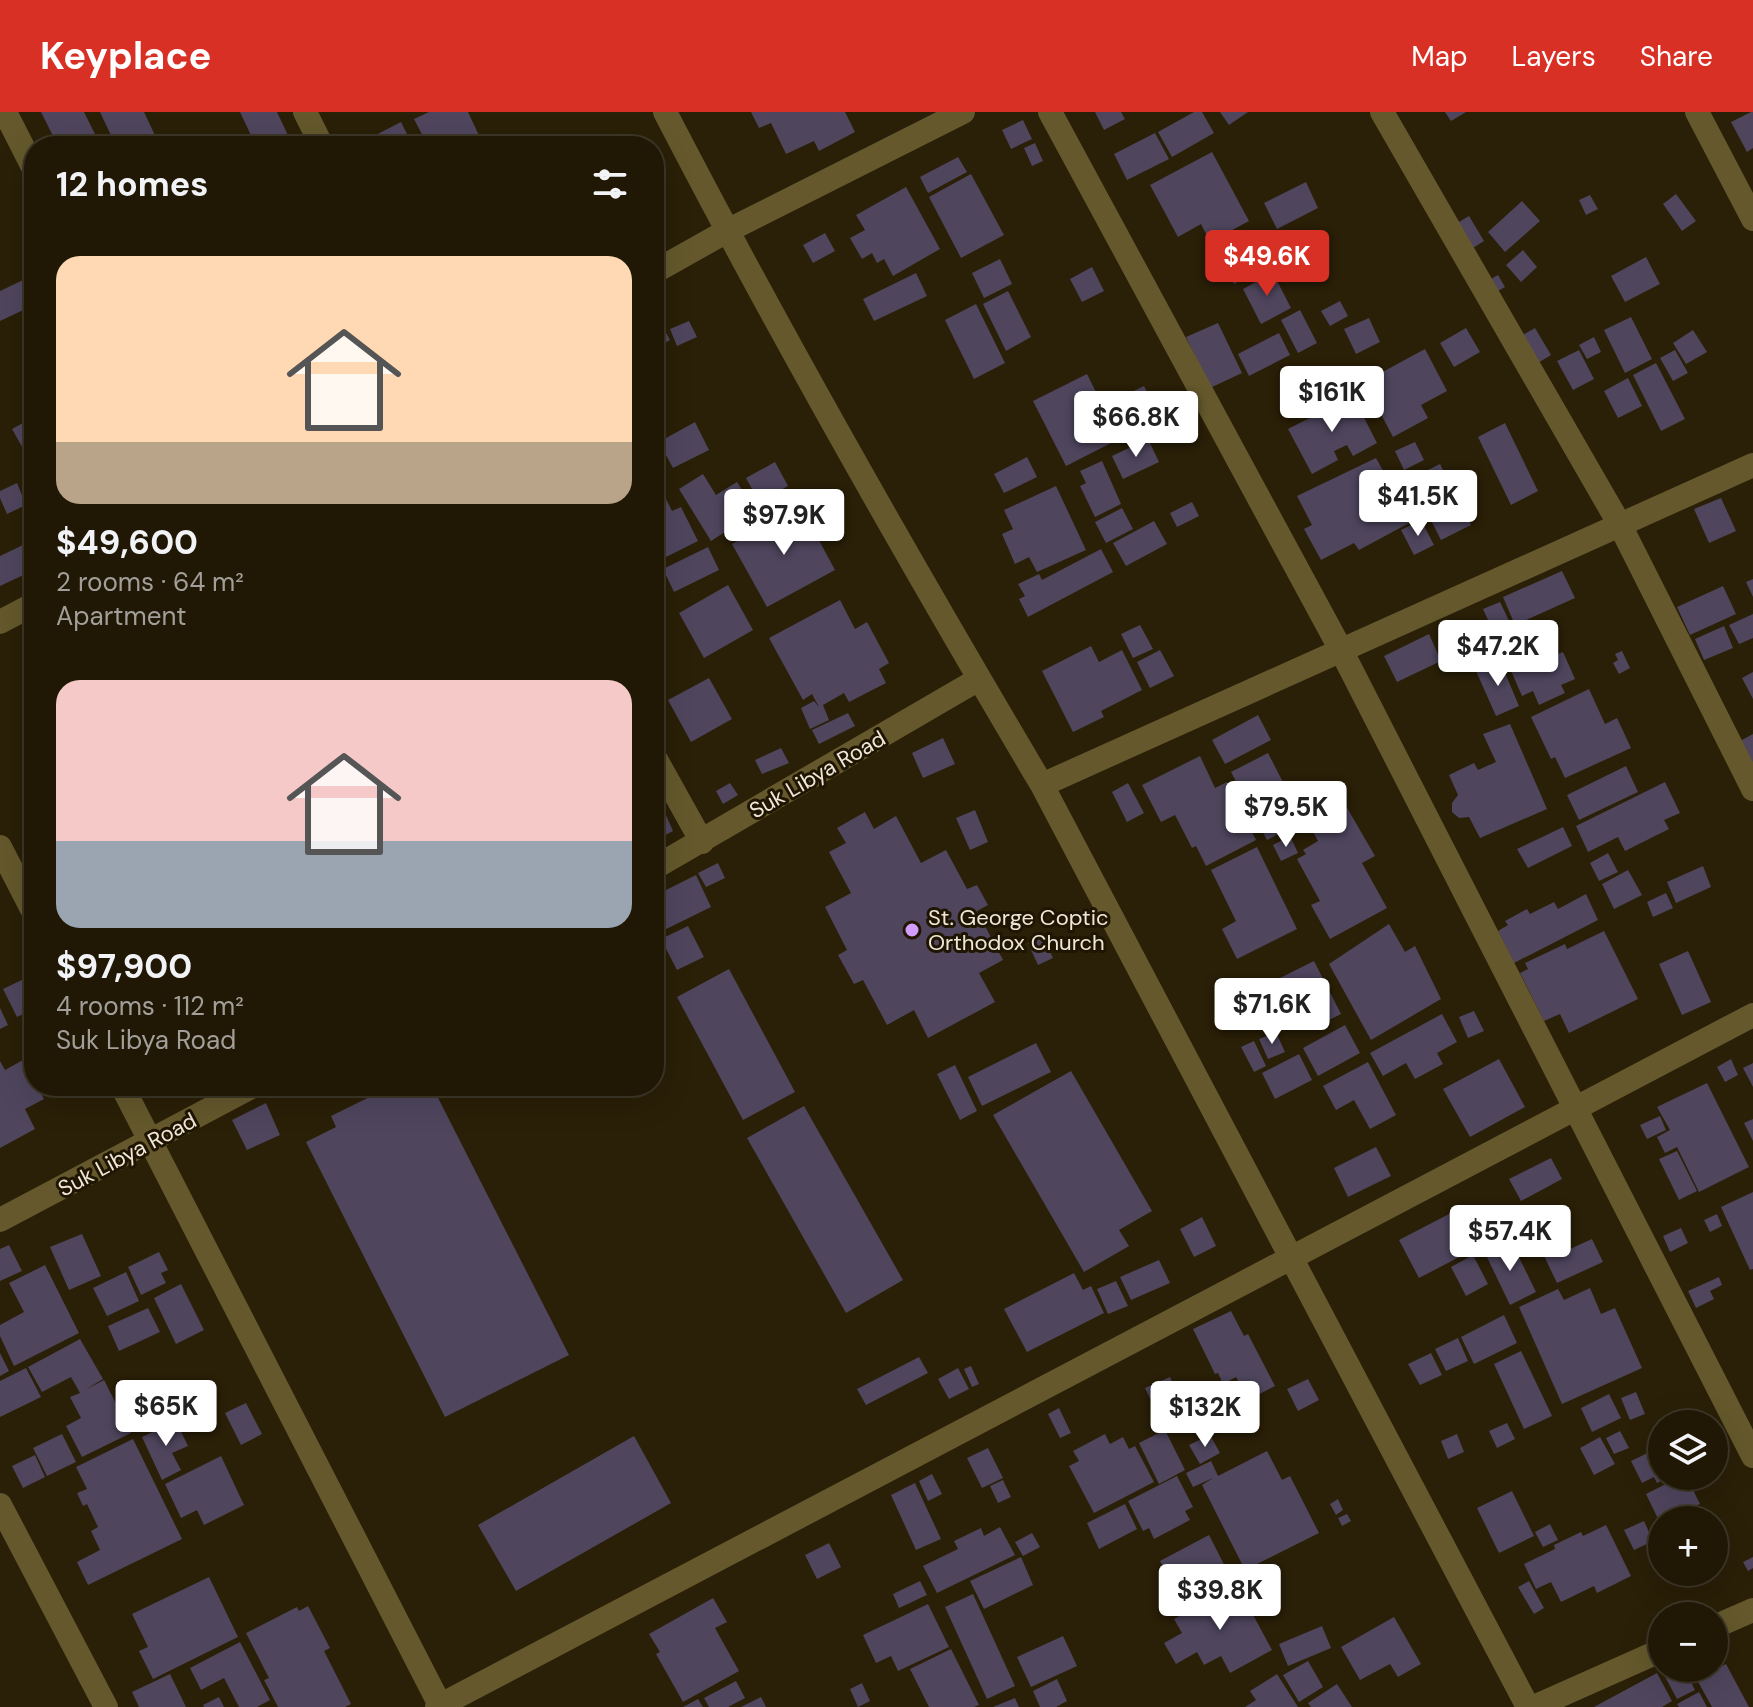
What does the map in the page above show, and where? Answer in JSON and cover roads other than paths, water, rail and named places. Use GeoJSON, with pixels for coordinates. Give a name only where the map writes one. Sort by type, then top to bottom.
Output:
{"type":"FeatureCollection","features":[{"type":"Feature","properties":{"kind":"street"},"geometry":{"type":"LineString","coordinates":[[5,112],[24,149]]}},
{"type":"Feature","properties":{"kind":"street"},"geometry":{"type":"LineString","coordinates":[[305,112],[317,136]]}},
{"type":"Feature","properties":{"kind":"street"},"geometry":{"type":"LineString","coordinates":[[665,112],[727,231],[1042,785],[1531,1707],[1648,1656]]}},
{"type":"Feature","properties":{"kind":"street"},"geometry":{"type":"LineString","coordinates":[[664,266],[727,231],[963,112]]}},
{"type":"Feature","properties":{"kind":"street"},"geometry":{"type":"LineString","coordinates":[[1050,112],[1341,650],[1753,1456]]}},
{"type":"Feature","properties":{"kind":"street"},"geometry":{"type":"LineString","coordinates":[[1382,112],[1620,525],[1753,789]]}},
{"type":"Feature","properties":{"kind":"street"},"geometry":{"type":"LineString","coordinates":[[1697,112],[1753,219]]}},
{"type":"Feature","properties":{"kind":"street"},"geometry":{"type":"LineString","coordinates":[[1042,785],[1753,465]]}},
{"type":"Feature","properties":{"kind":"street"},"geometry":{"type":"LineString","coordinates":[[0,622],[24,609]]}},
{"type":"Feature","properties":{"kind":"street","name":"Suk Libya Road"},"geometry":{"type":"LineString","coordinates":[[664,863],[979,679]]}},
{"type":"Feature","properties":{"kind":"street"},"geometry":{"type":"LineString","coordinates":[[664,774],[702,842]]}},
{"type":"Feature","properties":{"kind":"street"},"geometry":{"type":"LineString","coordinates":[[0,847],[24,894]]}},
{"type":"Feature","properties":{"kind":"street"},"geometry":{"type":"LineString","coordinates":[[127,1096],[439,1706],[1753,1015]]}},
{"type":"Feature","properties":{"kind":"street","name":"Suk Libya Road"},"geometry":{"type":"LineString","coordinates":[[0,1220],[235,1096]]}},
{"type":"Feature","properties":{"kind":"street"},"geometry":{"type":"LineString","coordinates":[[0,1505],[106,1707]]}},
{"type":"Feature","properties":{"kind":"street"},"geometry":{"type":"LineString","coordinates":[[1728,1621],[1753,1610]]}},
{"type":"Feature","properties":{"kind":"place","name":"St. George Coptic Orthodox Church"},"geometry":{"type":"Point","coordinates":[912,930]}}]}
